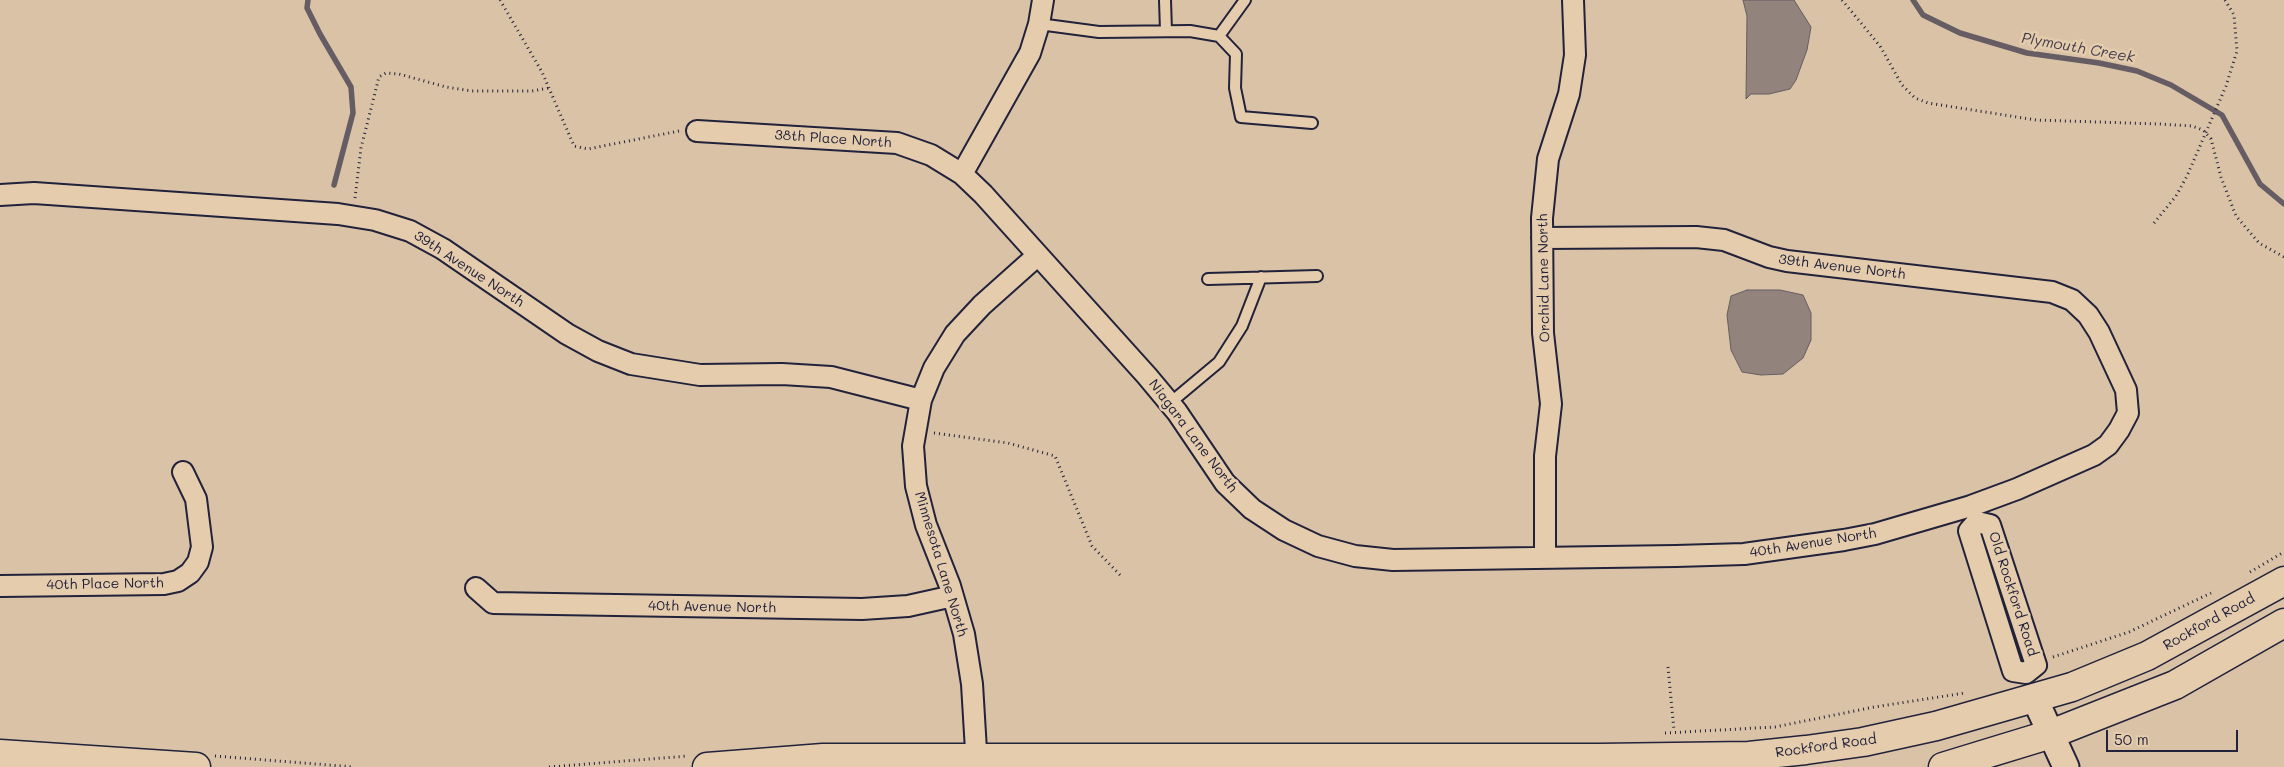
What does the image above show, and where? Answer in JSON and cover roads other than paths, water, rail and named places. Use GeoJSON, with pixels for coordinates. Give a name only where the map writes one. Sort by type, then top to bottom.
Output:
{"type":"FeatureCollection","features":[{"type":"Feature","properties":{"kind":"main road","name":"Rockford Road"},"geometry":{"type":"LineString","coordinates":[[701,761],[823,758],[977,762],[1749,756],[1863,742],[1936,726],[2030,685],[2072,687],[2147,656],[2284,581]]}},
{"type":"Feature","properties":{"kind":"main road"},"geometry":{"type":"LineString","coordinates":[[1943,767],[2051,734],[2176,685],[2284,623]]}},
{"type":"Feature","properties":{"kind":"main road"},"geometry":{"type":"LineString","coordinates":[[0,754],[196,767]]}},
{"type":"Feature","properties":{"kind":"street"},"geometry":{"type":"LineString","coordinates":[[962,174],[1030,53],[1040,24],[1043,0]]}},
{"type":"Feature","properties":{"kind":"street","name":"Orchid Lane North"},"geometry":{"type":"LineString","coordinates":[[1545,558],[1545,456],[1552,404],[1544,333],[1542,238],[1544,187],[1548,159],[1569,94],[1575,55],[1573,0]]}},
{"type":"Feature","properties":{"kind":"street","name":"38th Place North"},"geometry":{"type":"LineString","coordinates":[[697,131],[897,144],[931,155],[962,174]]}},
{"type":"Feature","properties":{"kind":"street","name":"Niagara Lane North"},"geometry":{"type":"LineString","coordinates":[[962,174],[984,194],[1170,404],[1225,483],[1252,509],[1284,530],[1318,546],[1355,556],[1393,560],[1436,559]]}},
{"type":"Feature","properties":{"kind":"street","name":"39th Avenue North"},"geometry":{"type":"LineString","coordinates":[[0,195],[34,193],[375,220],[410,231],[442,249],[567,334],[598,351],[631,364],[665,371],[700,375],[782,374],[831,377],[921,400]]}},
{"type":"Feature","properties":{"kind":"street","name":"39th Avenue North"},"geometry":{"type":"LineString","coordinates":[[1542,238],[1696,237],[1724,240],[1769,257],[1787,261],[2052,292],[2072,300],[2088,315],[2099,332]]}},
{"type":"Feature","properties":{"kind":"street","name":"Minnesota Lane North"},"geometry":{"type":"LineString","coordinates":[[977,762],[972,684],[964,634],[953,596],[926,525],[916,486],[913,446],[921,400],[934,368],[954,334],[982,305],[1038,255]]}},
{"type":"Feature","properties":{"kind":"street","name":"40th Avenue North"},"geometry":{"type":"LineString","coordinates":[[1436,559],[1744,554],[1809,546],[1974,514],[2017,489],[2094,455],[2108,445],[2120,430],[2128,413],[2126,390],[2099,332]]}},
{"type":"Feature","properties":{"kind":"street","name":"40th Place North"},"geometry":{"type":"LineString","coordinates":[[0,586],[164,584],[178,581],[190,573],[198,562],[202,547],[196,499],[183,472]]}},
{"type":"Feature","properties":{"kind":"street","name":"Old Rockford Road"},"geometry":{"type":"LineString","coordinates":[[1974,514],[1969,531],[2013,671],[2030,685],[2066,767]]}},
{"type":"Feature","properties":{"kind":"street","name":"40th Avenue North"},"geometry":{"type":"LineString","coordinates":[[476,588],[493,603],[862,609],[908,606],[953,596]]}},
{"type":"Feature","properties":{"kind":"lane"},"geometry":{"type":"LineString","coordinates":[[1166,0],[1166,31]]}},
{"type":"Feature","properties":{"kind":"lane"},"geometry":{"type":"LineString","coordinates":[[1219,36],[1245,0]]}},
{"type":"Feature","properties":{"kind":"lane"},"geometry":{"type":"LineString","coordinates":[[1040,24],[1099,32],[1190,31],[1219,36],[1236,54],[1235,88],[1241,117],[1312,123]]}},
{"type":"Feature","properties":{"kind":"lane"},"geometry":{"type":"LineString","coordinates":[[1208,279],[1317,276]]}},
{"type":"Feature","properties":{"kind":"lane"},"geometry":{"type":"LineString","coordinates":[[1170,404],[1219,362],[1242,326],[1261,278]]}},
{"type":"Feature","properties":{"kind":"waterway"},"geometry":{"type":"LineString","coordinates":[[308,0],[307,8],[351,87],[353,113],[334,185]]}},
{"type":"Feature","properties":{"kind":"waterway","name":"Plymouth Creek"},"geometry":{"type":"LineString","coordinates":[[1913,0],[1923,15],[1960,33],[2027,53],[2099,63],[2137,71],[2171,85],[2222,115],[2260,184],[2284,204]]}}]}
